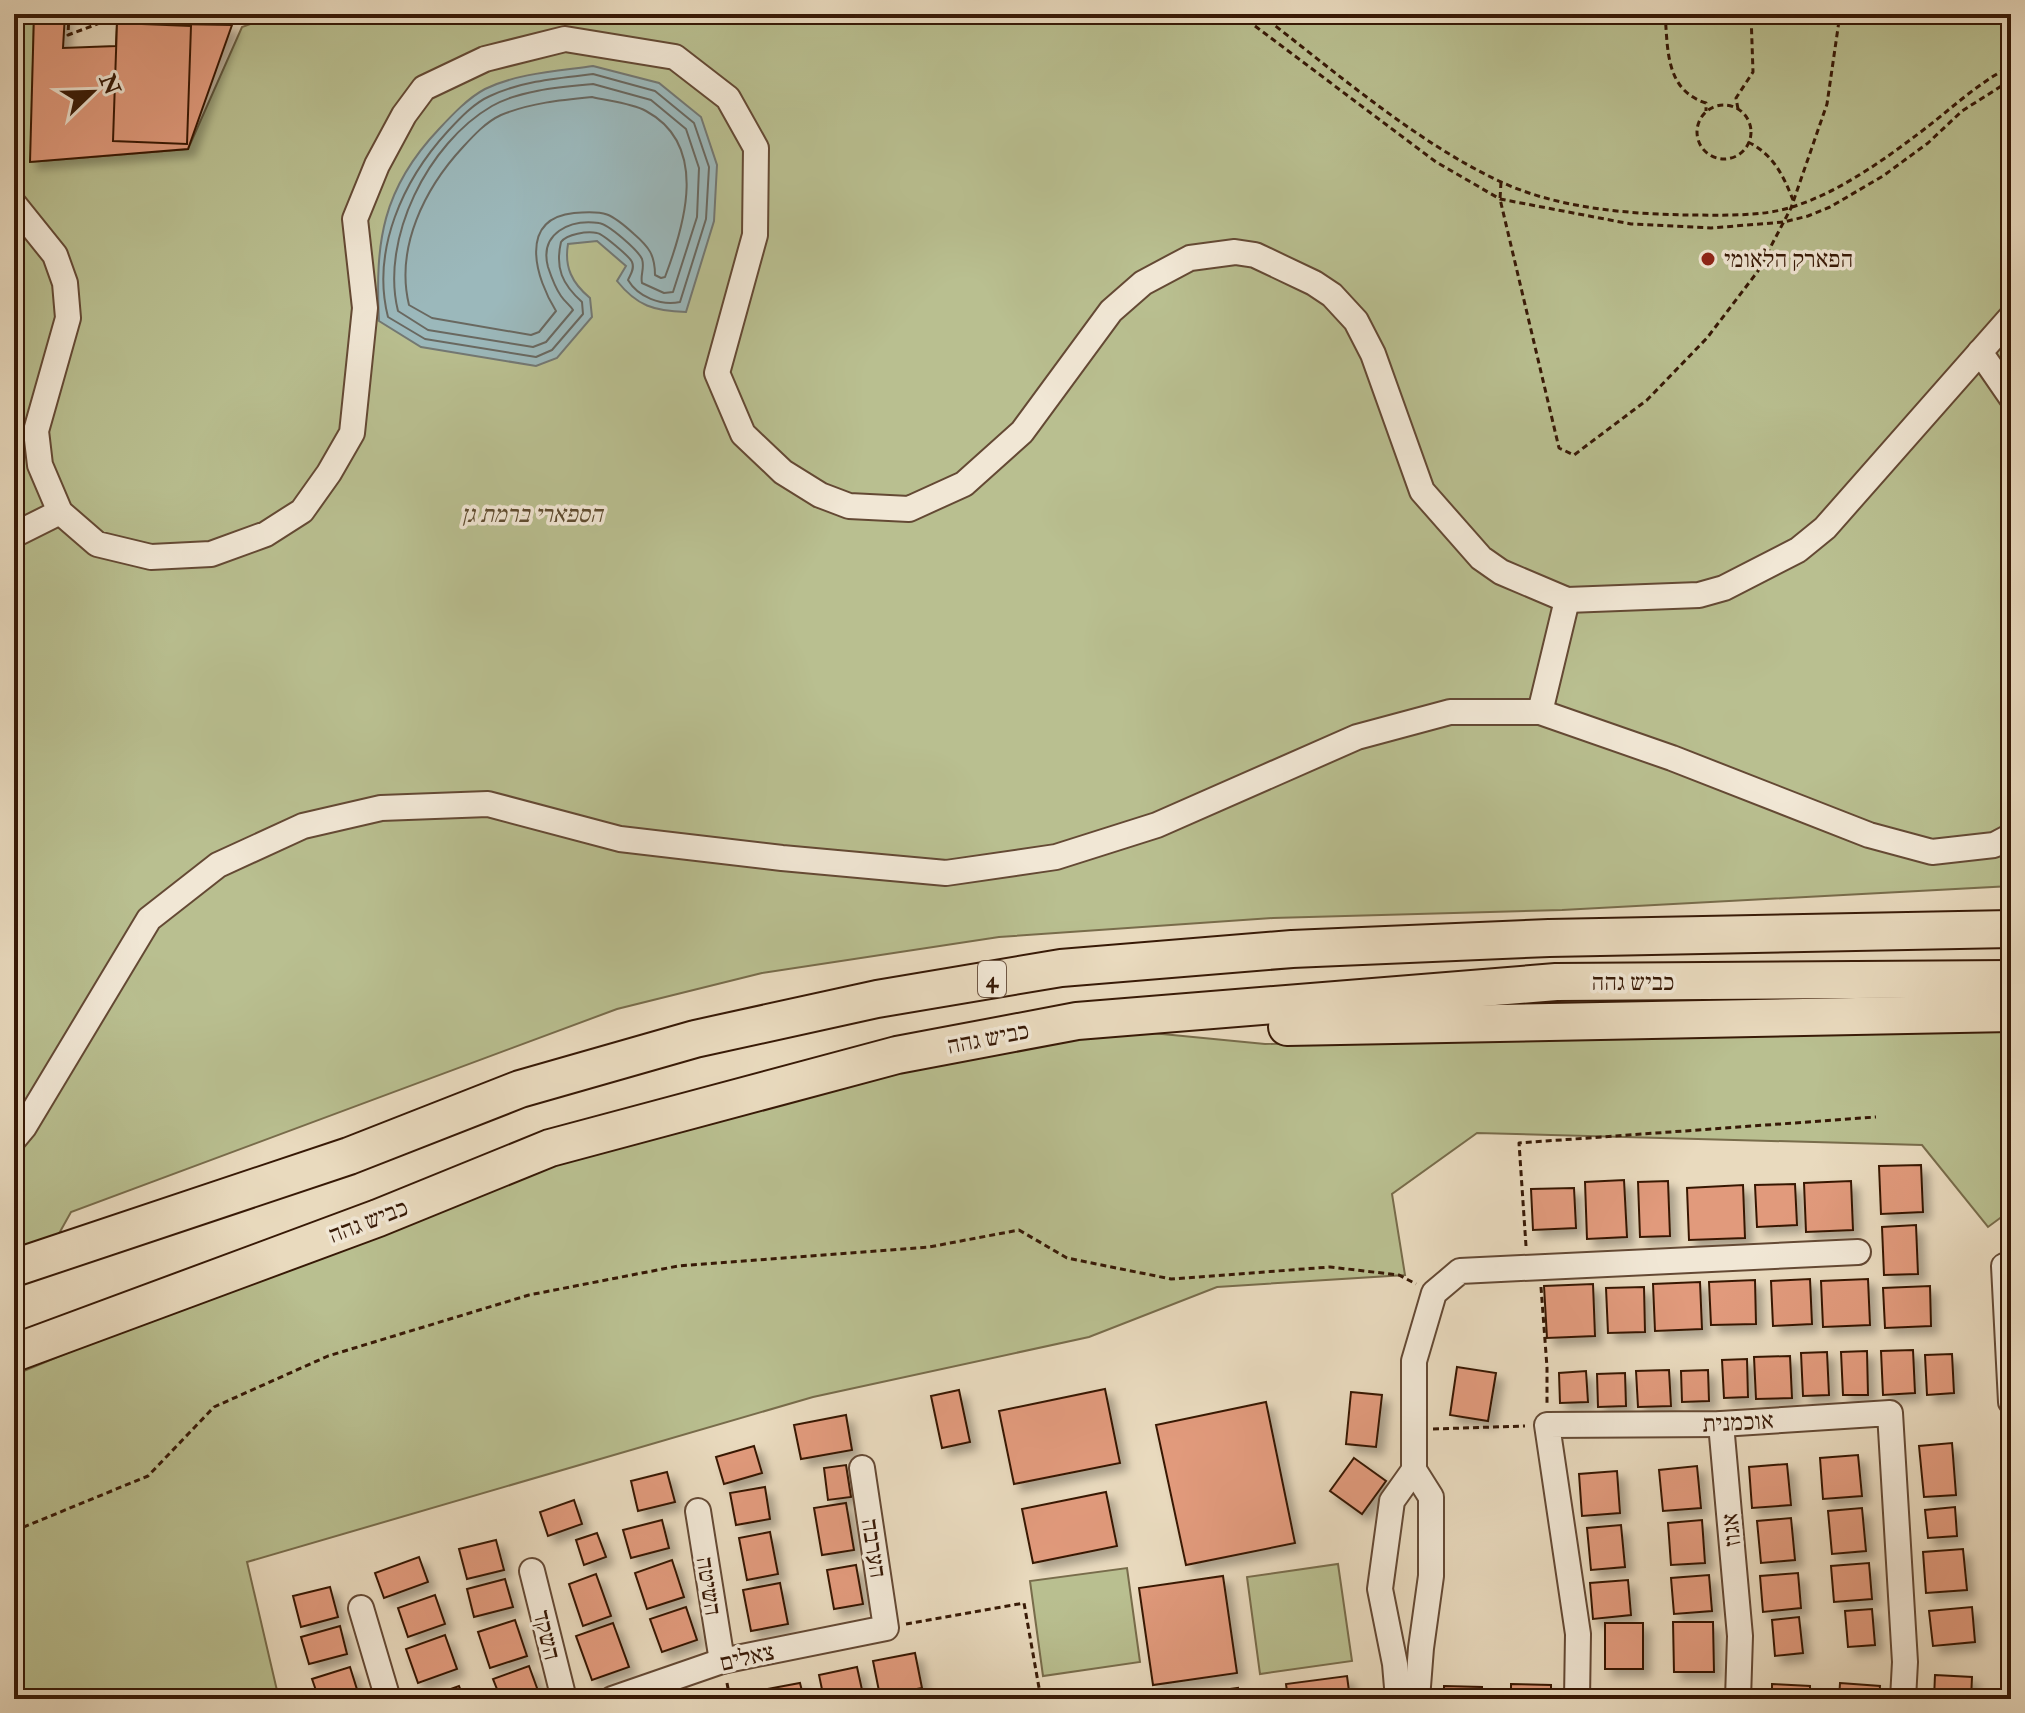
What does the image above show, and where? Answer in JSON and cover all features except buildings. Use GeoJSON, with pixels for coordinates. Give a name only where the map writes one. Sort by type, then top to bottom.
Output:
{"type":"FeatureCollection","features":[{"type":"Feature","properties":{"kind":"highway","name":"כביש גהה"},"geometry":{"type":"LineString","coordinates":[[14,1268],[349,1156],[520,1089],[695,1039],[832,1009],[1061,968],[1292,949],[1549,938],[2011,929]]}},
{"type":"Feature","properties":{"kind":"highway","name":"כביש גהה"},"geometry":{"type":"LineString","coordinates":[[14,1353],[378,1218],[550,1148],[897,1055],[1077,1021],[1556,982],[2011,979]]}},
{"type":"Feature","properties":{"kind":"highway"},"geometry":{"type":"LineString","coordinates":[[1154,1015],[1265,1027],[2011,1013]]}},
{"type":"Feature","properties":{"kind":"street"},"geometry":{"type":"LineString","coordinates":[[14,204],[55,255],[65,283],[68,318],[36,431],[40,465],[60,512],[97,544],[151,557],[211,554],[266,534],[302,511],[352,433],[365,308],[355,219],[377,165],[404,115],[424,88],[485,59],[565,39],[675,57],[728,98],[756,148],[755,235],[717,373],[743,434],[783,472],[820,495],[849,506],[909,509],[964,484],[1022,432],[1111,311],[1143,283],[1190,258],[1235,252],[1255,255],[1314,283],[1332,295],[1356,321],[1365,336],[1422,491],[1481,558],[1501,572],[1567,600],[1699,595],[1724,588],[1798,550],[1825,528],[2011,317]]}},
{"type":"Feature","properties":{"kind":"street"},"geometry":{"type":"LineString","coordinates":[[1980,352],[2011,397]]}},
{"type":"Feature","properties":{"kind":"street"},"geometry":{"type":"LineString","coordinates":[[14,535],[60,512]]}},
{"type":"Feature","properties":{"kind":"street"},"geometry":{"type":"LineString","coordinates":[[1540,712],[1567,600]]}},
{"type":"Feature","properties":{"kind":"street"},"geometry":{"type":"LineString","coordinates":[[14,1139],[149,919],[218,865],[303,826],[381,808],[488,804],[620,839],[946,873],[1056,857],[1157,825],[1370,734],[1450,712],[1540,712],[1672,758],[1869,835],[1932,852],[1994,845],[2011,836]]}},
{"type":"Feature","properties":{"kind":"street"},"geometry":{"type":"LineString","coordinates":[[1408,1695],[1431,1576],[1431,1497],[1414,1470],[1414,1361],[1434,1293],[1460,1271],[1858,1252]]}},
{"type":"Feature","properties":{"kind":"street"},"geometry":{"type":"LineString","coordinates":[[2011,1263],[2004,1266],[2011,1402]]}},
{"type":"Feature","properties":{"kind":"street","name":"אוכמנית"},"geometry":{"type":"LineString","coordinates":[[1547,1425],[1721,1424],[1890,1413],[1905,1662],[1903,1699]]}},
{"type":"Feature","properties":{"kind":"street","name":"אגוז"},"geometry":{"type":"LineString","coordinates":[[1721,1424],[1740,1636],[1738,1699]]}},
{"type":"Feature","properties":{"kind":"street"},"geometry":{"type":"LineString","coordinates":[[1547,1425],[1578,1634],[1577,1699]]}},
{"type":"Feature","properties":{"kind":"street","name":"הערבה"},"geometry":{"type":"LineString","coordinates":[[862,1468],[886,1628]]}},
{"type":"Feature","properties":{"kind":"street"},"geometry":{"type":"LineString","coordinates":[[1408,1695],[1380,1589],[1392,1501],[1414,1470]]}},
{"type":"Feature","properties":{"kind":"street","name":"השיטה"},"geometry":{"type":"LineString","coordinates":[[698,1511],[722,1661]]}},
{"type":"Feature","properties":{"kind":"street","name":"השקד"},"geometry":{"type":"LineString","coordinates":[[532,1571],[564,1699]]}},
{"type":"Feature","properties":{"kind":"street"},"geometry":{"type":"LineString","coordinates":[[361,1608],[388,1699]]}},
{"type":"Feature","properties":{"kind":"street","name":"צאלים"},"geometry":{"type":"LineString","coordinates":[[612,1699],[722,1661],[886,1628]]}},
{"type":"Feature","properties":{"kind":"path"},"geometry":{"type":"LineString","coordinates":[[69,14],[68,35],[124,14]]}},
{"type":"Feature","properties":{"kind":"path"},"geometry":{"type":"LineString","coordinates":[[199,14],[202,23],[234,14]]}},
{"type":"Feature","properties":{"kind":"path"},"geometry":{"type":"LineString","coordinates":[[1239,14],[1436,162],[1500,199],[1631,224],[1711,228],[1784,222],[1808,216],[1830,207],[1883,176],[1928,143],[1962,111],[2011,80]]}},
{"type":"Feature","properties":{"kind":"path"},"geometry":{"type":"LineString","coordinates":[[1260,14],[1416,131],[1454,157],[1501,182],[1570,204],[1660,215],[1729,215],[1791,208],[1870,168],[1973,90],[2011,66]]}},
{"type":"Feature","properties":{"kind":"path"},"geometry":{"type":"LineString","coordinates":[[1665,14],[1672,74],[1685,91],[1706,103],[1706,111],[1697,126],[1697,135],[1706,152],[1722,159],[1740,153],[1748,142],[1749,122],[1738,109],[1736,98],[1753,72],[1751,14]]}},
{"type":"Feature","properties":{"kind":"path"},"geometry":{"type":"LineString","coordinates":[[1501,182],[1500,199],[1559,448],[1574,455],[1647,400],[1707,338],[1758,271],[1791,208],[1827,104],[1840,14]]}},
{"type":"Feature","properties":{"kind":"path"},"geometry":{"type":"LineString","coordinates":[[1706,111],[1722,105],[1738,109]]}},
{"type":"Feature","properties":{"kind":"path"},"geometry":{"type":"LineString","coordinates":[[1748,142],[1758,146],[1776,163],[1793,200]]}},
{"type":"Feature","properties":{"kind":"path"},"geometry":{"type":"LineString","coordinates":[[1414,1430],[1547,1425],[1547,1367],[1519,1143],[1876,1117]]}},
{"type":"Feature","properties":{"kind":"path"},"geometry":{"type":"LineString","coordinates":[[14,1531],[148,1476],[214,1407],[328,1356],[529,1295],[678,1266],[929,1247],[1019,1230],[1067,1258],[1171,1279],[1330,1267],[1399,1275],[1434,1293]]}},
{"type":"Feature","properties":{"kind":"path"},"geometry":{"type":"LineString","coordinates":[[886,1628],[1024,1603],[1041,1699]]}},
{"type":"Feature","properties":{"kind":"green space","name":"הספארי ברמת גן"},"geometry":{"type":"Polygon","coordinates":[[[14,14],[34,14],[31,162],[188,149],[242,27],[278,14],[2011,14],[2011,886],[1562,910],[1273,918],[999,937],[762,973],[617,1009],[71,1212],[56,1239],[14,1255],[14,14]]]}},
{"type":"Feature","properties":{"kind":"green space"},"geometry":{"type":"Polygon","coordinates":[[[1926,1029],[2011,1030],[2011,1210],[1988,1227],[1922,1145],[1477,1133],[1392,1194],[1405,1275],[1217,1287],[1089,1337],[813,1397],[247,1562],[279,1699],[14,1699],[14,1375],[314,1251],[591,1146],[1048,1038],[1152,1033],[1265,1044],[1926,1029]]]}},
{"type":"Feature","properties":{"kind":"green space"},"geometry":{"type":"Polygon","coordinates":[[[1338,1564],[1352,1661],[1260,1674],[1247,1577],[1338,1564]]]}},
{"type":"Feature","properties":{"kind":"green space"},"geometry":{"type":"Polygon","coordinates":[[[1127,1568],[1140,1662],[1043,1676],[1030,1581],[1127,1568]]]}},
{"type":"Feature","properties":{"kind":"water"},"geometry":{"type":"Polygon","coordinates":[[[593,66],[659,83],[701,117],[717,165],[714,221],[686,312],[655,308],[639,302],[617,281],[626,266],[597,241],[568,244],[567,252],[571,274],[590,298],[592,317],[557,358],[536,366],[421,347],[379,321],[379,266],[386,218],[405,173],[420,151],[455,113],[485,89],[524,76],[593,66]]]}},
{"type":"Feature","properties":{"kind":"place","name":"הפארק הלאומי"},"geometry":{"type":"Point","coordinates":[1708,259]}}]}
